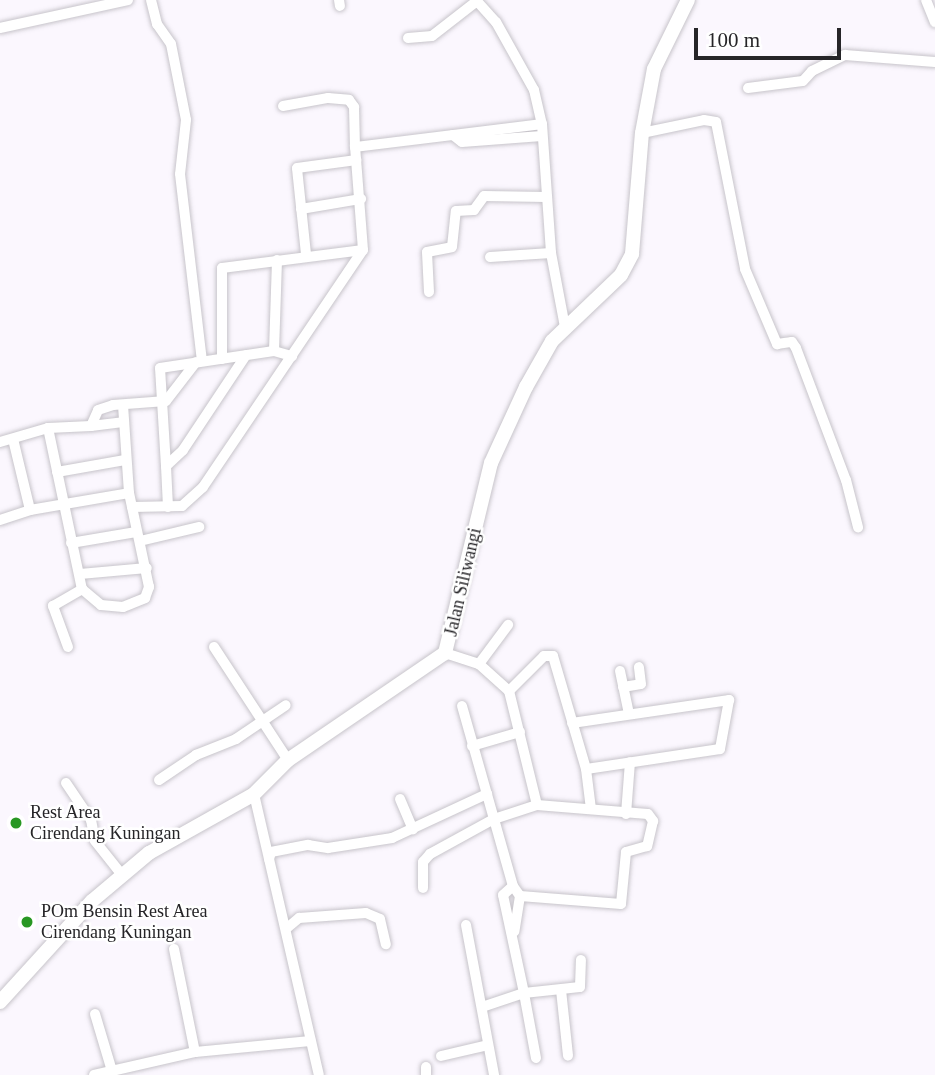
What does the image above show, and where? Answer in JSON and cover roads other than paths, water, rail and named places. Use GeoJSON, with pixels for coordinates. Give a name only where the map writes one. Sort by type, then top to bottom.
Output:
{"type":"FeatureCollection","features":[{"type":"Feature","properties":{"kind":"main road","name":"Jalan Siliwangi"},"geometry":{"type":"LineString","coordinates":[[0,1002],[92,901],[149,853],[254,794],[288,760],[445,653],[491,463],[538,360],[565,327],[621,275],[632,254],[642,133],[659,51],[688,0]]}},
{"type":"Feature","properties":{"kind":"street"},"geometry":{"type":"LineString","coordinates":[[0,28],[128,0]]}},
{"type":"Feature","properties":{"kind":"street"},"geometry":{"type":"LineString","coordinates":[[90,426],[98,410],[161,400],[176,392],[199,362],[180,174],[186,120],[171,44],[157,24],[150,0]]}},
{"type":"Feature","properties":{"kind":"street"},"geometry":{"type":"LineString","coordinates":[[926,0],[935,22]]}},
{"type":"Feature","properties":{"kind":"street"},"geometry":{"type":"LineString","coordinates":[[408,38],[432,36],[477,1],[496,22],[524,71],[542,124],[551,253],[565,327]]}},
{"type":"Feature","properties":{"kind":"street"},"geometry":{"type":"LineString","coordinates":[[748,88],[803,81],[812,71],[845,55],[935,62]]}},
{"type":"Feature","properties":{"kind":"street"},"geometry":{"type":"LineString","coordinates":[[132,507],[182,506],[203,487],[363,250],[354,107],[349,100],[328,98],[283,106]]}},
{"type":"Feature","properties":{"kind":"street"},"geometry":{"type":"LineString","coordinates":[[642,133],[704,120],[716,122],[745,269],[777,344],[792,342],[796,348],[846,480],[858,527]]}},
{"type":"Feature","properties":{"kind":"street"},"geometry":{"type":"LineString","coordinates":[[355,147],[542,124]]}},
{"type":"Feature","properties":{"kind":"street"},"geometry":{"type":"LineString","coordinates":[[453,135],[462,142],[542,136]]}},
{"type":"Feature","properties":{"kind":"street"},"geometry":{"type":"LineString","coordinates":[[306,254],[297,168],[356,160]]}},
{"type":"Feature","properties":{"kind":"street"},"geometry":{"type":"LineString","coordinates":[[429,292],[428,252],[452,247],[455,212],[474,210],[484,196],[546,197]]}},
{"type":"Feature","properties":{"kind":"street"},"geometry":{"type":"LineString","coordinates":[[301,209],[360,199]]}},
{"type":"Feature","properties":{"kind":"street"},"geometry":{"type":"LineString","coordinates":[[222,359],[220,269],[306,254],[363,250]]}},
{"type":"Feature","properties":{"kind":"street"},"geometry":{"type":"LineString","coordinates":[[490,257],[551,253]]}},
{"type":"Feature","properties":{"kind":"street"},"geometry":{"type":"LineString","coordinates":[[274,351],[277,260]]}},
{"type":"Feature","properties":{"kind":"street"},"geometry":{"type":"LineString","coordinates":[[168,507],[158,369],[274,351],[292,356]]}},
{"type":"Feature","properties":{"kind":"street"},"geometry":{"type":"LineString","coordinates":[[166,466],[183,450],[246,355]]}},
{"type":"Feature","properties":{"kind":"street"},"geometry":{"type":"LineString","coordinates":[[48,428],[82,589],[101,605],[123,607],[148,594],[147,568],[129,493],[123,405]]}},
{"type":"Feature","properties":{"kind":"street"},"geometry":{"type":"LineString","coordinates":[[0,442],[48,428],[124,422]]}},
{"type":"Feature","properties":{"kind":"street"},"geometry":{"type":"LineString","coordinates":[[13,439],[30,510]]}},
{"type":"Feature","properties":{"kind":"street"},"geometry":{"type":"LineString","coordinates":[[57,472],[125,460]]}},
{"type":"Feature","properties":{"kind":"street"},"geometry":{"type":"LineString","coordinates":[[0,520],[30,510],[129,493]]}},
{"type":"Feature","properties":{"kind":"street"},"geometry":{"type":"LineString","coordinates":[[72,543],[199,527]]}},
{"type":"Feature","properties":{"kind":"street"},"geometry":{"type":"LineString","coordinates":[[80,575],[147,568]]}},
{"type":"Feature","properties":{"kind":"street"},"geometry":{"type":"LineString","coordinates":[[68,647],[53,606],[82,589]]}},
{"type":"Feature","properties":{"kind":"street"},"geometry":{"type":"LineString","coordinates":[[479,664],[508,625]]}},
{"type":"Feature","properties":{"kind":"street"},"geometry":{"type":"LineString","coordinates":[[215,647],[288,760]]}},
{"type":"Feature","properties":{"kind":"street"},"geometry":{"type":"LineString","coordinates":[[445,653],[479,664],[509,691],[537,804]]}},
{"type":"Feature","properties":{"kind":"street"},"geometry":{"type":"LineString","coordinates":[[509,691],[544,656],[553,656],[586,769],[591,809]]}},
{"type":"Feature","properties":{"kind":"street"},"geometry":{"type":"LineString","coordinates":[[623,687],[641,684],[639,667]]}},
{"type":"Feature","properties":{"kind":"street"},"geometry":{"type":"LineString","coordinates":[[620,671],[629,714]]}},
{"type":"Feature","properties":{"kind":"street"},"geometry":{"type":"LineString","coordinates":[[572,723],[729,701],[720,749],[586,769]]}},
{"type":"Feature","properties":{"kind":"street"},"geometry":{"type":"LineString","coordinates":[[159,780],[196,755],[220,748],[286,705]]}},
{"type":"Feature","properties":{"kind":"street"},"geometry":{"type":"LineString","coordinates":[[462,706],[517,891],[514,932]]}},
{"type":"Feature","properties":{"kind":"street"},"geometry":{"type":"LineString","coordinates":[[472,746],[520,732]]}},
{"type":"Feature","properties":{"kind":"street"},"geometry":{"type":"LineString","coordinates":[[626,814],[630,762]]}},
{"type":"Feature","properties":{"kind":"street"},"geometry":{"type":"LineString","coordinates":[[66,783],[91,820],[95,841],[122,875]]}},
{"type":"Feature","properties":{"kind":"street"},"geometry":{"type":"LineString","coordinates":[[254,794],[287,928],[318,1075]]}},
{"type":"Feature","properties":{"kind":"street"},"geometry":{"type":"LineString","coordinates":[[269,859],[271,852],[392,838],[487,794]]}},
{"type":"Feature","properties":{"kind":"street"},"geometry":{"type":"LineString","coordinates":[[400,799],[413,829]]}},
{"type":"Feature","properties":{"kind":"street"},"geometry":{"type":"LineString","coordinates":[[423,888],[425,857],[494,819],[537,804],[648,814],[653,821],[647,846],[626,852],[621,904],[517,891],[503,895],[514,932],[536,1058]]}},
{"type":"Feature","properties":{"kind":"street"},"geometry":{"type":"LineString","coordinates":[[287,928],[299,918],[366,913],[380,919],[386,944]]}},
{"type":"Feature","properties":{"kind":"street"},"geometry":{"type":"LineString","coordinates":[[466,925],[494,1075]]}},
{"type":"Feature","properties":{"kind":"street"},"geometry":{"type":"LineString","coordinates":[[174,949],[195,1052]]}},
{"type":"Feature","properties":{"kind":"street"},"geometry":{"type":"LineString","coordinates":[[482,1007],[524,993],[561,990],[583,983],[581,960]]}},
{"type":"Feature","properties":{"kind":"street"},"geometry":{"type":"LineString","coordinates":[[561,990],[568,1056]]}},
{"type":"Feature","properties":{"kind":"street"},"geometry":{"type":"LineString","coordinates":[[95,1014],[112,1071]]}},
{"type":"Feature","properties":{"kind":"street"},"geometry":{"type":"LineString","coordinates":[[94,1075],[195,1052],[310,1041]]}},
{"type":"Feature","properties":{"kind":"street"},"geometry":{"type":"LineString","coordinates":[[441,1056],[488,1045]]}},
{"type":"Feature","properties":{"kind":"place","name":"Rest Area Cirendang Kuningan"},"geometry":{"type":"Point","coordinates":[16,823]}},
{"type":"Feature","properties":{"kind":"place","name":"POm Bensin Rest Area Cirendang Kuningan"},"geometry":{"type":"Point","coordinates":[27,922]}}]}
